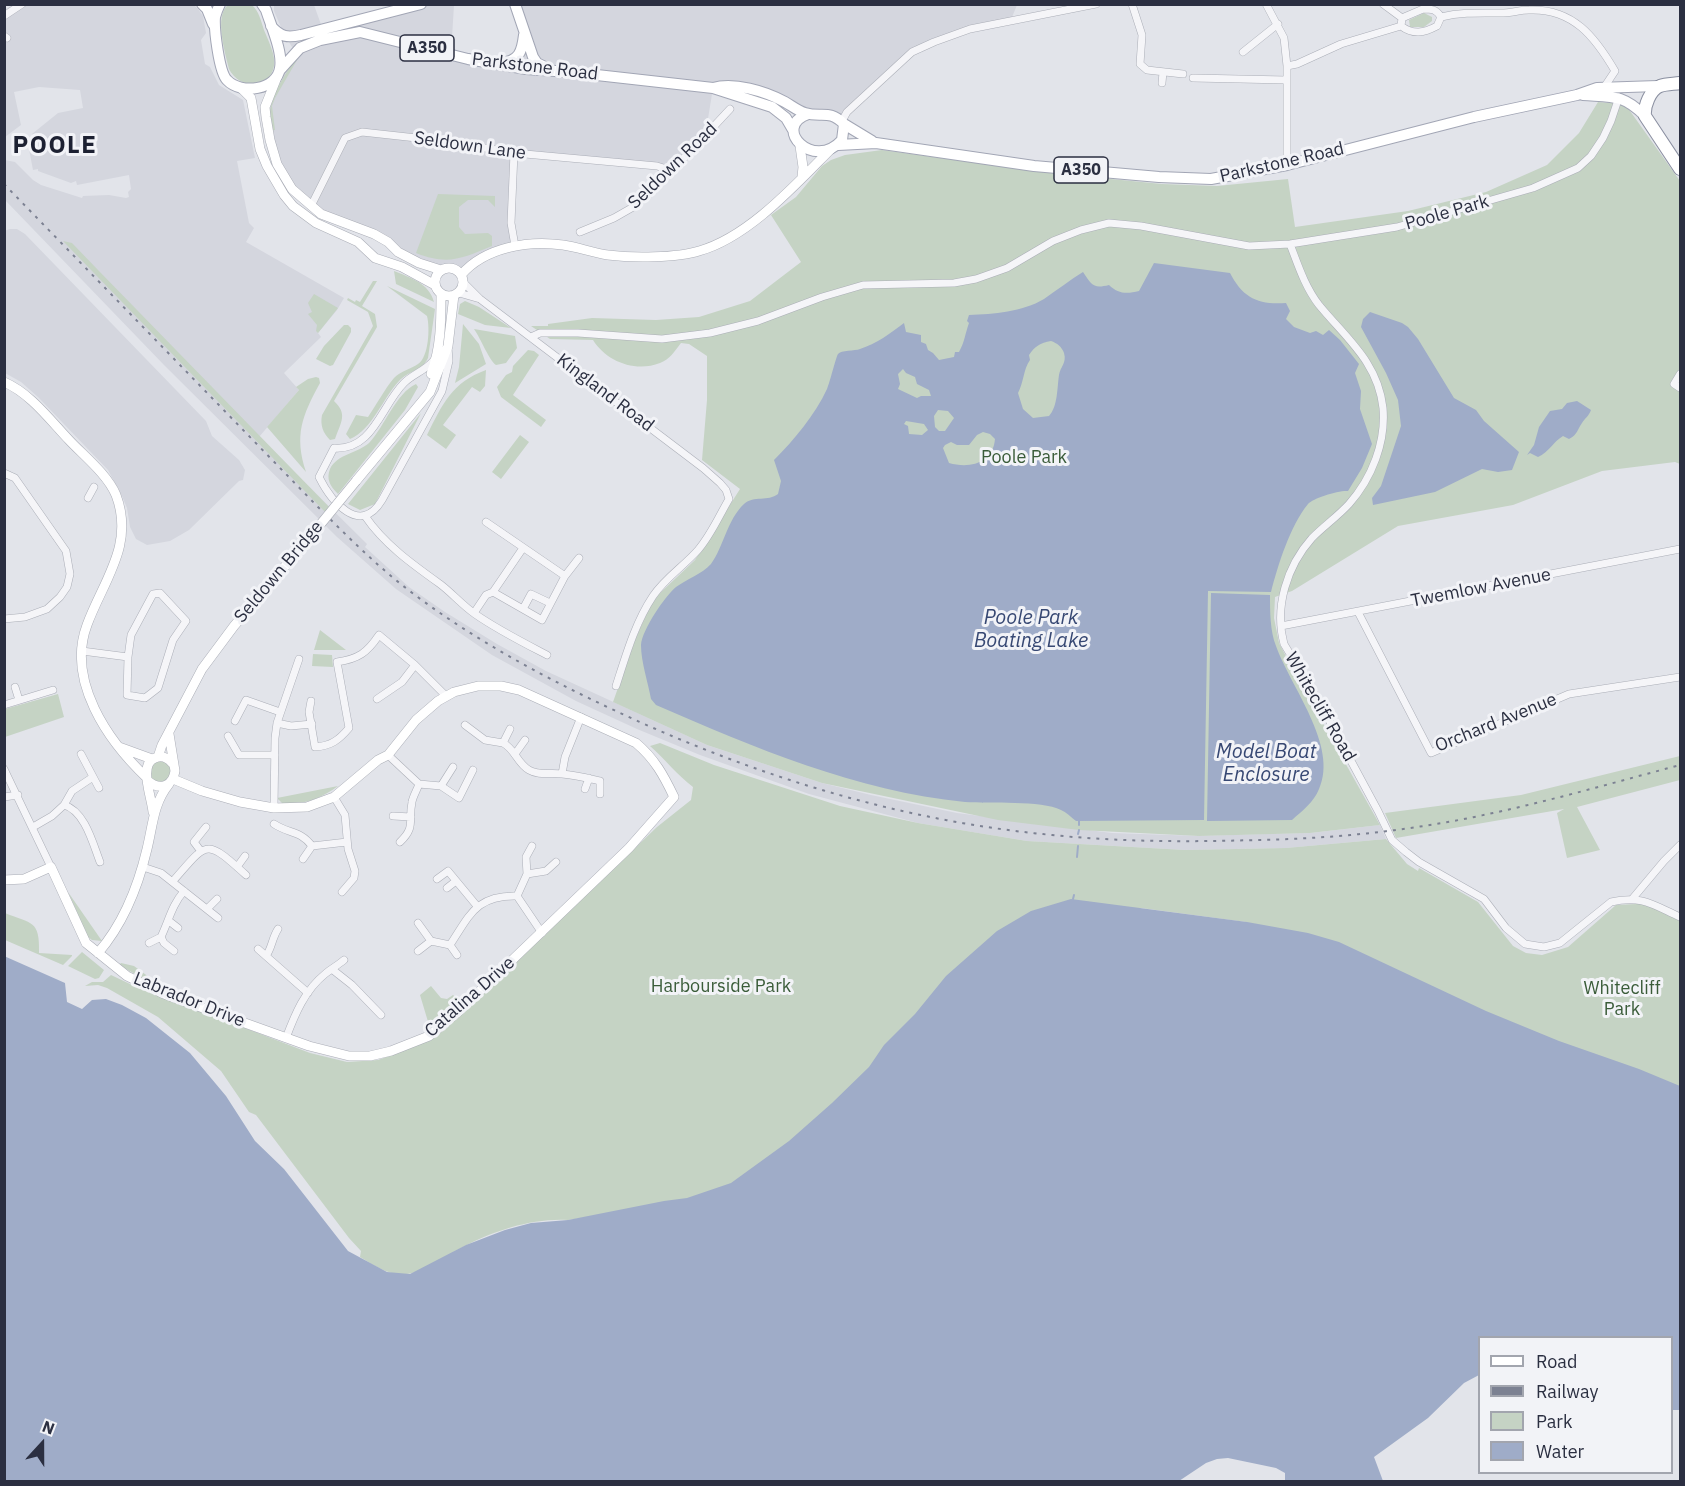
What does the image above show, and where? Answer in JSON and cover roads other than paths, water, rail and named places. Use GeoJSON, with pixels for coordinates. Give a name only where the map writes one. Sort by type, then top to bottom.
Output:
{"type":"FeatureCollection","features":[{"type":"Feature","properties":{"kind":"highway","name":"Parkstone Road"},"geometry":{"type":"LineString","coordinates":[[1658,86],[1680,83]]}},
{"type":"Feature","properties":{"kind":"highway"},"geometry":{"type":"LineString","coordinates":[[1658,86],[1651,93],[1646,110],[1680,169]]}},
{"type":"Feature","properties":{"kind":"main road"},"geometry":{"type":"LineString","coordinates":[[202,4],[210,16],[224,75],[227,81],[242,89]]}},
{"type":"Feature","properties":{"kind":"main road"},"geometry":{"type":"LineString","coordinates":[[215,33],[215,16],[220,4]]}},
{"type":"Feature","properties":{"kind":"main road","name":"A350"},"geometry":{"type":"LineString","coordinates":[[271,26],[281,36],[287,38],[301,36],[421,4]]}},
{"type":"Feature","properties":{"kind":"main road"},"geometry":{"type":"LineString","coordinates":[[515,4],[532,57],[537,63],[553,70]]}},
{"type":"Feature","properties":{"kind":"main road"},"geometry":{"type":"LineString","coordinates":[[265,6],[280,58],[279,73]]}},
{"type":"Feature","properties":{"kind":"main road","name":"Parkstone Road"},"geometry":{"type":"LineString","coordinates":[[279,73],[300,48],[320,40],[360,32],[494,64],[713,88],[772,107],[786,118],[793,130]]}},
{"type":"Feature","properties":{"kind":"main road"},"geometry":{"type":"LineString","coordinates":[[494,64],[514,60],[520,54],[524,32]]}},
{"type":"Feature","properties":{"kind":"main road","name":"A350"},"geometry":{"type":"LineString","coordinates":[[242,89],[267,86],[279,73]]}},
{"type":"Feature","properties":{"kind":"main road","name":"Parkstone Road"},"geometry":{"type":"LineString","coordinates":[[713,88],[723,85],[757,91],[808,114]]}},
{"type":"Feature","properties":{"kind":"main road","name":"Parkstone Road"},"geometry":{"type":"LineString","coordinates":[[835,147],[876,143],[1034,166],[1158,177],[1211,179],[1287,165],[1605,86],[1658,86]]}},
{"type":"Feature","properties":{"kind":"main road","name":"Parkstone Road"},"geometry":{"type":"LineString","coordinates":[[1577,94],[1619,97]]}},
{"type":"Feature","properties":{"kind":"main road"},"geometry":{"type":"LineString","coordinates":[[1619,97],[1646,110]]}},
{"type":"Feature","properties":{"kind":"main road"},"geometry":{"type":"LineString","coordinates":[[808,114],[831,114],[843,123],[842,140],[835,147],[817,150],[800,146],[793,130],[800,119],[808,114]]}},
{"type":"Feature","properties":{"kind":"main road","name":"Parkstone Road"},"geometry":{"type":"LineString","coordinates":[[843,123],[876,143]]}},
{"type":"Feature","properties":{"kind":"street"},"geometry":{"type":"LineString","coordinates":[[4,16],[22,4]]}},
{"type":"Feature","properties":{"kind":"street"},"geometry":{"type":"LineString","coordinates":[[843,123],[848,112],[912,52],[970,29],[1096,4]]}},
{"type":"Feature","properties":{"kind":"street"},"geometry":{"type":"LineString","coordinates":[[1132,4],[1142,35],[1140,64],[1147,70],[1183,74]]}},
{"type":"Feature","properties":{"kind":"street"},"geometry":{"type":"LineString","coordinates":[[1266,4],[1284,38],[1287,66],[1287,165]]}},
{"type":"Feature","properties":{"kind":"street"},"geometry":{"type":"LineString","coordinates":[[1383,4],[1409,32],[1421,32],[1437,26],[1441,17]]}},
{"type":"Feature","properties":{"kind":"street"},"geometry":{"type":"LineString","coordinates":[[1287,66],[1402,22],[1423,9],[1433,7],[1441,17]]}},
{"type":"Feature","properties":{"kind":"street"},"geometry":{"type":"LineString","coordinates":[[1441,17],[1471,12],[1504,13],[1530,9],[1557,12],[1579,24],[1602,49],[1615,71],[1605,86]]}},
{"type":"Feature","properties":{"kind":"street"},"geometry":{"type":"LineString","coordinates":[[1243,52],[1278,24]]}},
{"type":"Feature","properties":{"kind":"street"},"geometry":{"type":"LineString","coordinates":[[1162,84],[1163,72]]}},
{"type":"Feature","properties":{"kind":"street"},"geometry":{"type":"LineString","coordinates":[[279,73],[265,106],[270,140],[277,164],[292,189],[310,206],[330,218],[374,234],[388,242],[398,252],[419,263],[441,270],[452,268],[463,279]]}},
{"type":"Feature","properties":{"kind":"street"},"geometry":{"type":"LineString","coordinates":[[1193,78],[1286,80]]}},
{"type":"Feature","properties":{"kind":"street"},"geometry":{"type":"LineString","coordinates":[[242,89],[251,98],[260,149],[267,166],[293,206],[316,222],[358,242],[375,258],[402,267],[435,285],[441,294],[456,294],[467,268],[488,255],[515,246],[563,244],[618,255],[671,255],[698,252],[720,243],[746,226],[782,198],[835,147]]}},
{"type":"Feature","properties":{"kind":"street","name":"Poole Park"},"geometry":{"type":"LineString","coordinates":[[531,337],[540,333],[578,333],[662,339],[710,333],[758,321],[822,297],[863,285],[954,283],[976,279],[1007,268],[1053,241],[1081,230],[1109,224],[1141,226],[1249,246],[1290,244],[1396,227],[1533,188],[1578,168],[1591,156],[1603,138],[1619,97]]}},
{"type":"Feature","properties":{"kind":"street","name":"Seldown Road"},"geometry":{"type":"LineString","coordinates":[[580,232],[627,212],[705,137],[730,109]]}},
{"type":"Feature","properties":{"kind":"street","name":"Seldown Lane"},"geometry":{"type":"LineString","coordinates":[[310,206],[345,138],[362,132],[444,141],[514,153],[644,165],[670,170]]}},
{"type":"Feature","properties":{"kind":"street"},"geometry":{"type":"LineString","coordinates":[[800,146],[802,177]]}},
{"type":"Feature","properties":{"kind":"street"},"geometry":{"type":"LineString","coordinates":[[514,153],[512,223],[515,246]]}},
{"type":"Feature","properties":{"kind":"street","name":"Whitecliff Road"},"geometry":{"type":"LineString","coordinates":[[1290,244],[1303,279],[1319,305],[1347,334],[1375,374],[1383,407],[1383,429],[1378,455],[1367,477],[1349,503],[1311,539],[1290,569],[1283,597],[1281,626],[1284,644],[1330,723],[1392,840],[1419,862],[1484,899],[1506,928],[1525,944],[1544,947],[1560,943],[1611,902],[1632,898]]}},
{"type":"Feature","properties":{"kind":"street"},"geometry":{"type":"LineString","coordinates":[[435,285],[437,275],[441,270]]}},
{"type":"Feature","properties":{"kind":"street","name":"Kingland Road"},"geometry":{"type":"LineString","coordinates":[[463,279],[480,299],[703,468],[726,490],[729,499],[704,542],[664,581],[644,610],[616,686]]}},
{"type":"Feature","properties":{"kind":"street","name":"Seldown Bridge"},"geometry":{"type":"LineString","coordinates":[[406,422],[425,389],[438,356],[441,333],[441,294]]}},
{"type":"Feature","properties":{"kind":"street","name":"Kingland Road"},"geometry":{"type":"LineString","coordinates":[[456,294],[480,299]]}},
{"type":"Feature","properties":{"kind":"street","name":"Seldown Bridge"},"geometry":{"type":"LineString","coordinates":[[155,758],[202,669],[234,626],[430,392],[448,346],[456,294]]}},
{"type":"Feature","properties":{"kind":"street"},"geometry":{"type":"LineString","coordinates":[[438,356],[426,369],[403,385],[368,436],[353,446],[342,449],[334,448],[319,477],[337,505],[351,514],[366,516],[376,510],[442,391],[449,361],[448,346]]}},
{"type":"Feature","properties":{"kind":"street"},"geometry":{"type":"LineString","coordinates":[[1680,374],[1674,384],[1680,388]]}},
{"type":"Feature","properties":{"kind":"street"},"geometry":{"type":"LineString","coordinates":[[4,382],[30,400],[106,479],[116,497],[121,514],[122,535],[119,551],[86,627],[82,651],[83,673],[89,695],[119,747],[147,779],[158,786],[171,782],[240,802],[274,808],[307,807],[334,797],[388,754],[416,720],[446,696],[469,687],[501,686],[519,690],[581,717],[565,757],[562,774]]}},
{"type":"Feature","properties":{"kind":"street"},"geometry":{"type":"LineString","coordinates":[[4,472],[15,478],[64,547],[70,567],[67,587],[52,606],[31,616],[4,619]]}},
{"type":"Feature","properties":{"kind":"street"},"geometry":{"type":"LineString","coordinates":[[88,498],[94,487]]}},
{"type":"Feature","properties":{"kind":"street"},"geometry":{"type":"LineString","coordinates":[[366,516],[377,533],[402,556],[474,613],[547,655]]}},
{"type":"Feature","properties":{"kind":"street"},"geometry":{"type":"LineString","coordinates":[[486,522],[565,576]]}},
{"type":"Feature","properties":{"kind":"street"},"geometry":{"type":"LineString","coordinates":[[474,613],[486,596],[493,592],[523,548]]}},
{"type":"Feature","properties":{"kind":"street","name":"Twemlow Avenue"},"geometry":{"type":"LineString","coordinates":[[1281,626],[1680,549]]}},
{"type":"Feature","properties":{"kind":"street"},"geometry":{"type":"LineString","coordinates":[[493,592],[542,620],[565,576],[579,558]]}},
{"type":"Feature","properties":{"kind":"street"},"geometry":{"type":"LineString","coordinates":[[160,593],[186,621],[173,640],[158,688],[145,698],[128,695],[128,657],[131,635],[153,594],[160,593]]}},
{"type":"Feature","properties":{"kind":"street"},"geometry":{"type":"LineString","coordinates":[[523,609],[531,594],[550,603]]}},
{"type":"Feature","properties":{"kind":"street","name":"Orchard Avenue"},"geometry":{"type":"LineString","coordinates":[[1358,612],[1431,753],[1569,694],[1680,677]]}},
{"type":"Feature","properties":{"kind":"street"},"geometry":{"type":"LineString","coordinates":[[310,701],[309,712],[315,747],[326,746],[340,740],[349,728],[336,662],[348,661],[362,655],[370,649],[379,635],[415,665],[446,696]]}},
{"type":"Feature","properties":{"kind":"street"},"geometry":{"type":"LineString","coordinates":[[82,651],[128,657]]}},
{"type":"Feature","properties":{"kind":"street"},"geometry":{"type":"LineString","coordinates":[[274,808],[274,755],[277,723],[300,658]]}},
{"type":"Feature","properties":{"kind":"street"},"geometry":{"type":"LineString","coordinates":[[377,699],[402,682],[415,665]]}},
{"type":"Feature","properties":{"kind":"street"},"geometry":{"type":"LineString","coordinates":[[15,687],[19,700]]}},
{"type":"Feature","properties":{"kind":"street"},"geometry":{"type":"LineString","coordinates":[[4,705],[53,690]]}},
{"type":"Feature","properties":{"kind":"street"},"geometry":{"type":"LineString","coordinates":[[235,721],[246,699],[280,712]]}},
{"type":"Feature","properties":{"kind":"street","name":"Catalina Drive"},"geometry":{"type":"LineString","coordinates":[[391,1051],[429,1036],[473,999],[629,848],[674,797],[659,767],[643,749],[581,717]]}},
{"type":"Feature","properties":{"kind":"street"},"geometry":{"type":"LineString","coordinates":[[277,723],[291,726],[312,724]]}},
{"type":"Feature","properties":{"kind":"street"},"geometry":{"type":"LineString","coordinates":[[465,725],[485,740],[509,746],[522,764],[532,772],[589,778],[600,781],[602,790]]}},
{"type":"Feature","properties":{"kind":"street"},"geometry":{"type":"LineString","coordinates":[[503,743],[510,729]]}},
{"type":"Feature","properties":{"kind":"street","name":"Seldown Bridge"},"geometry":{"type":"LineString","coordinates":[[169,734],[172,763]]}},
{"type":"Feature","properties":{"kind":"street"},"geometry":{"type":"LineString","coordinates":[[228,736],[238,755],[274,755]]}},
{"type":"Feature","properties":{"kind":"street"},"geometry":{"type":"LineString","coordinates":[[515,754],[525,740]]}},
{"type":"Feature","properties":{"kind":"street"},"geometry":{"type":"LineString","coordinates":[[98,953],[118,927],[128,907],[142,867],[153,815],[175,771],[172,763],[166,758],[155,758],[119,747]]}},
{"type":"Feature","properties":{"kind":"street"},"geometry":{"type":"LineString","coordinates":[[81,754],[99,788]]}},
{"type":"Feature","properties":{"kind":"street"},"geometry":{"type":"LineString","coordinates":[[388,754],[419,784],[441,786],[459,798],[473,770]]}},
{"type":"Feature","properties":{"kind":"street"},"geometry":{"type":"LineString","coordinates":[[153,815],[146,768],[155,758]]}},
{"type":"Feature","properties":{"kind":"street"},"geometry":{"type":"LineString","coordinates":[[441,786],[453,767]]}},
{"type":"Feature","properties":{"kind":"street"},"geometry":{"type":"LineString","coordinates":[[4,769],[51,867],[24,879],[4,880]]}},
{"type":"Feature","properties":{"kind":"street"},"geometry":{"type":"LineString","coordinates":[[33,827],[52,816],[64,805],[72,791],[93,777]]}},
{"type":"Feature","properties":{"kind":"street"},"geometry":{"type":"LineString","coordinates":[[585,789],[589,778]]}},
{"type":"Feature","properties":{"kind":"street"},"geometry":{"type":"LineString","coordinates":[[400,842],[408,834],[411,826],[411,804],[419,784]]}},
{"type":"Feature","properties":{"kind":"street"},"geometry":{"type":"LineString","coordinates":[[4,797],[18,795]]}},
{"type":"Feature","properties":{"kind":"street"},"geometry":{"type":"LineString","coordinates":[[334,797],[345,815],[347,842],[355,871],[354,878],[342,892]]}},
{"type":"Feature","properties":{"kind":"street"},"geometry":{"type":"LineString","coordinates":[[64,805],[77,812],[100,862]]}},
{"type":"Feature","properties":{"kind":"street"},"geometry":{"type":"LineString","coordinates":[[393,816],[411,817]]}},
{"type":"Feature","properties":{"kind":"street"},"geometry":{"type":"LineString","coordinates":[[274,824],[286,831],[294,831],[306,837],[312,846]]}},
{"type":"Feature","properties":{"kind":"street"},"geometry":{"type":"LineString","coordinates":[[195,842],[206,827]]}},
{"type":"Feature","properties":{"kind":"street"},"geometry":{"type":"LineString","coordinates":[[187,836],[200,850]]}},
{"type":"Feature","properties":{"kind":"street"},"geometry":{"type":"LineString","coordinates":[[303,859],[312,846],[347,842]]}},
{"type":"Feature","properties":{"kind":"street"},"geometry":{"type":"LineString","coordinates":[[1680,845],[1632,898],[1680,917]]}},
{"type":"Feature","properties":{"kind":"street"},"geometry":{"type":"LineString","coordinates":[[517,897],[527,874],[526,856],[532,846]]}},
{"type":"Feature","properties":{"kind":"street"},"geometry":{"type":"LineString","coordinates":[[173,881],[200,850],[207,848],[215,849],[246,875]]}},
{"type":"Feature","properties":{"kind":"street"},"geometry":{"type":"LineString","coordinates":[[237,867],[245,856]]}},
{"type":"Feature","properties":{"kind":"street"},"geometry":{"type":"LineString","coordinates":[[527,874],[550,869],[556,862]]}},
{"type":"Feature","properties":{"kind":"street","name":"Labrador Drive"},"geometry":{"type":"LineString","coordinates":[[51,867],[83,938],[127,976],[164,994],[309,1046],[349,1056],[370,1056],[391,1051]]}},
{"type":"Feature","properties":{"kind":"street"},"geometry":{"type":"LineString","coordinates":[[142,867],[161,873],[173,881],[218,918]]}},
{"type":"Feature","properties":{"kind":"street"},"geometry":{"type":"LineString","coordinates":[[437,879],[448,871],[477,906]]}},
{"type":"Feature","properties":{"kind":"street"},"geometry":{"type":"LineString","coordinates":[[447,888],[456,881]]}},
{"type":"Feature","properties":{"kind":"street"},"geometry":{"type":"LineString","coordinates":[[148,943],[161,937],[169,921],[170,911],[184,891]]}},
{"type":"Feature","properties":{"kind":"street"},"geometry":{"type":"LineString","coordinates":[[517,897],[542,933]]}},
{"type":"Feature","properties":{"kind":"street"},"geometry":{"type":"LineString","coordinates":[[450,945],[477,906],[493,898],[517,897]]}},
{"type":"Feature","properties":{"kind":"street"},"geometry":{"type":"LineString","coordinates":[[207,909],[217,899]]}},
{"type":"Feature","properties":{"kind":"street"},"geometry":{"type":"LineString","coordinates":[[169,921],[178,928]]}},
{"type":"Feature","properties":{"kind":"street"},"geometry":{"type":"LineString","coordinates":[[418,923],[430,941],[450,945],[457,955]]}},
{"type":"Feature","properties":{"kind":"street"},"geometry":{"type":"LineString","coordinates":[[266,956],[278,929]]}},
{"type":"Feature","properties":{"kind":"street"},"geometry":{"type":"LineString","coordinates":[[161,937],[164,943],[174,951]]}},
{"type":"Feature","properties":{"kind":"street"},"geometry":{"type":"LineString","coordinates":[[418,951],[430,941]]}},
{"type":"Feature","properties":{"kind":"street"},"geometry":{"type":"LineString","coordinates":[[258,949],[308,993]]}},
{"type":"Feature","properties":{"kind":"street"},"geometry":{"type":"LineString","coordinates":[[286,1038],[295,1013],[308,993],[326,972],[333,970],[344,960]]}},
{"type":"Feature","properties":{"kind":"street"},"geometry":{"type":"LineString","coordinates":[[333,970],[352,985],[381,1015]]}},
{"type":"Feature","properties":{"kind":"water","name":"Poole Park Boating Lake"},"geometry":{"type":"Polygon","coordinates":[[[1154,263],[1230,273],[1240,289],[1252,298],[1267,303],[1286,303],[1290,311],[1286,319],[1294,327],[1310,333],[1316,331],[1323,335],[1329,330],[1359,364],[1355,373],[1361,391],[1360,409],[1372,444],[1362,468],[1348,491],[1333,493],[1308,504],[1285,546],[1271,592],[1208,591],[1204,820],[1076,821],[1061,810],[1041,805],[965,802],[885,788],[807,766],[656,705],[651,699],[641,652],[642,639],[650,622],[671,591],[711,564],[738,510],[744,504],[778,494],[781,481],[774,460],[810,418],[827,389],[838,354],[872,344],[904,323],[906,332],[921,335],[921,342],[926,344],[928,350],[939,360],[954,357],[955,352],[959,352],[963,344],[969,315],[998,313],[1027,307],[1044,299],[1083,272],[1096,286],[1109,285],[1116,290],[1131,293],[1139,291],[1154,263]],[[1051,341],[1038,345],[1029,355],[1030,360],[1018,393],[1023,409],[1033,418],[1049,416],[1052,412],[1056,402],[1060,372],[1065,360],[1061,347],[1051,341]],[[903,369],[898,374],[900,384],[898,389],[917,398],[931,396],[929,390],[917,384],[915,377],[903,369]],[[938,410],[934,416],[935,427],[939,431],[945,431],[954,418],[948,411],[938,410]],[[906,421],[904,424],[908,426],[909,434],[922,435],[928,430],[924,424],[906,421]],[[983,432],[977,435],[969,445],[957,445],[951,442],[945,445],[943,448],[949,463],[965,465],[985,459],[990,454],[995,439],[983,432]]]}},
{"type":"Feature","properties":{"kind":"water"},"geometry":{"type":"Polygon","coordinates":[[[1370,312],[1408,327],[1418,339],[1454,398],[1476,410],[1484,421],[1519,452],[1512,470],[1498,472],[1482,469],[1435,492],[1373,505],[1372,498],[1381,486],[1401,426],[1398,400],[1361,327],[1363,319],[1370,312]]]}},
{"type":"Feature","properties":{"kind":"water"},"geometry":{"type":"Polygon","coordinates":[[[1577,401],[1591,410],[1577,432],[1569,439],[1563,436],[1538,457],[1530,453],[1527,455],[1534,445],[1539,427],[1550,411],[1562,409],[1567,403],[1577,401]]]}},
{"type":"Feature","properties":{"kind":"water","name":"Model Boat Enclosure"},"geometry":{"type":"Polygon","coordinates":[[[1211,593],[1270,595],[1274,640],[1310,716],[1323,754],[1323,772],[1317,794],[1292,820],[1207,821],[1211,593]]]}},
{"type":"Feature","properties":{"kind":"water"},"geometry":{"type":"Polygon","coordinates":[[[1071,899],[1247,922],[1308,933],[1339,942],[1486,1011],[1680,1086],[1680,1410],[1673,1410],[1673,1336],[1478,1336],[1478,1376],[1464,1383],[1428,1418],[1374,1457],[1383,1481],[5,1481],[4,956],[65,983],[67,1002],[82,1009],[92,1000],[106,999],[146,1018],[190,1053],[226,1096],[255,1141],[284,1169],[348,1251],[387,1272],[410,1274],[466,1245],[505,1230],[531,1223],[568,1220],[687,1198],[731,1183],[789,1141],[832,1103],[869,1067],[884,1045],[915,1014],[946,976],[997,931],[1031,911],[1071,899]]]}},
{"type":"Feature","properties":{"kind":"waterway"},"geometry":{"type":"LineString","coordinates":[[1078,834],[1079,830]]}},
{"type":"Feature","properties":{"kind":"waterway"},"geometry":{"type":"LineString","coordinates":[[1077,857],[1078,846]]}},
{"type":"Feature","properties":{"kind":"waterway"},"geometry":{"type":"LineString","coordinates":[[1073,899],[1074,895]]}},
{"type":"Feature","properties":{"kind":"railway"},"geometry":{"type":"LineString","coordinates":[[4,184],[318,507],[377,564],[415,595],[488,644],[565,686],[670,735],[776,775],[884,807],[996,828],[1103,839],[1206,841],[1317,838],[1450,822],[1516,808],[1680,765]]}},
{"type":"Feature","properties":{"kind":"district","name":"POOLE"},"geometry":{"type":"Point","coordinates":[55,146]}},
{"type":"Feature","properties":{"kind":"park label","name":"Harbourside Park"},"geometry":{"type":"Point","coordinates":[721,987]}},
{"type":"Feature","properties":{"kind":"park label","name":"Whitecliff Park"},"geometry":{"type":"Point","coordinates":[1622,999]}}]}
